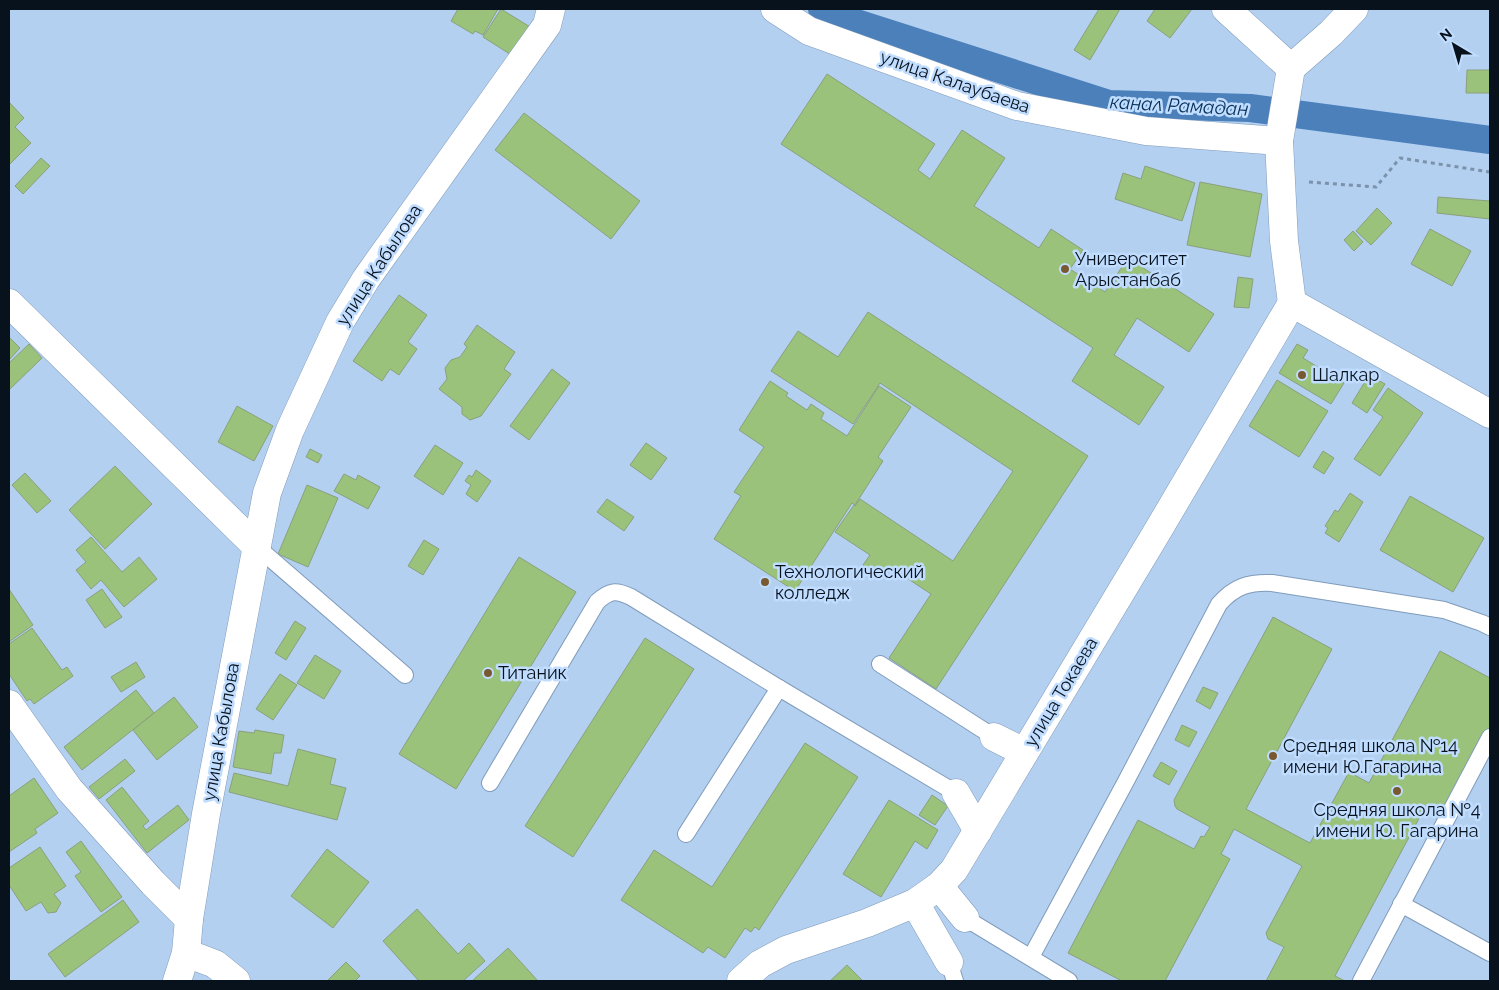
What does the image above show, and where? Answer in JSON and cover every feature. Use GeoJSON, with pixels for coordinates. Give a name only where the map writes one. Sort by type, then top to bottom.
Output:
{"type":"FeatureCollection","features":[{"type":"Feature","properties":{"kind":"street","name":"улица Кабылова"},"geometry":{"type":"LineString","coordinates":[[177,981],[186,953],[189,919],[208,805],[256,546],[267,493],[290,430],[340,322],[366,279],[547,25],[551,9]]}},
{"type":"Feature","properties":{"kind":"street","name":"улица Калаубаева"},"geometry":{"type":"LineString","coordinates":[[776,9],[809,31],[1017,106],[1146,131],[1280,139]]}},
{"type":"Feature","properties":{"kind":"street"},"geometry":{"type":"LineString","coordinates":[[1226,9],[1290,77]]}},
{"type":"Feature","properties":{"kind":"street"},"geometry":{"type":"LineString","coordinates":[[1354,9],[1290,77],[1280,139],[1280,179],[1284,241],[1292,303],[1490,414]]}},
{"type":"Feature","properties":{"kind":"street"},"geometry":{"type":"LineString","coordinates":[[9,303],[256,546]]}},
{"type":"Feature","properties":{"kind":"street","name":"улица Токаева"},"geometry":{"type":"LineString","coordinates":[[741,981],[760,964],[786,950],[867,923],[915,903],[939,886],[954,870],[1292,303]]}},
{"type":"Feature","properties":{"kind":"street"},"geometry":{"type":"LineString","coordinates":[[9,704],[69,789],[153,883],[189,919]]}},
{"type":"Feature","properties":{"kind":"street"},"geometry":{"type":"LineString","coordinates":[[994,737],[1024,752]]}},
{"type":"Feature","properties":{"kind":"street"},"geometry":{"type":"LineString","coordinates":[[956,793],[978,831]]}},
{"type":"Feature","properties":{"kind":"street"},"geometry":{"type":"LineString","coordinates":[[939,886],[965,918]]}},
{"type":"Feature","properties":{"kind":"street"},"geometry":{"type":"LineString","coordinates":[[915,903],[952,972]]}},
{"type":"Feature","properties":{"kind":"street"},"geometry":{"type":"LineString","coordinates":[[186,953],[215,964],[236,981]]}},
{"type":"Feature","properties":{"kind":"lane"},"geometry":{"type":"LineString","coordinates":[[256,546],[405,675]]}},
{"type":"Feature","properties":{"kind":"lane"},"geometry":{"type":"LineString","coordinates":[[1031,957],[1220,604],[1235,590],[1255,582],[1272,582],[1444,610],[1488,624]]}},
{"type":"Feature","properties":{"kind":"lane"},"geometry":{"type":"LineString","coordinates":[[490,783],[594,607],[604,596],[613,592],[620,592],[956,793]]}},
{"type":"Feature","properties":{"kind":"lane"},"geometry":{"type":"LineString","coordinates":[[880,664],[994,737]]}},
{"type":"Feature","properties":{"kind":"lane"},"geometry":{"type":"LineString","coordinates":[[686,834],[779,688]]}},
{"type":"Feature","properties":{"kind":"lane"},"geometry":{"type":"LineString","coordinates":[[1361,981],[1490,737]]}},
{"type":"Feature","properties":{"kind":"lane"},"geometry":{"type":"LineString","coordinates":[[1402,904],[1490,954]]}},
{"type":"Feature","properties":{"kind":"lane"},"geometry":{"type":"LineString","coordinates":[[965,918],[1069,981]]}},
{"type":"Feature","properties":{"kind":"path"},"geometry":{"type":"LineString","coordinates":[[1280,179],[1376,187],[1400,158],[1490,172]]}},
{"type":"Feature","properties":{"kind":"building"},"geometry":{"type":"Polygon","coordinates":[[[458,9],[498,9],[483,35],[475,31],[473,34],[451,21],[458,9]]]}},
{"type":"Feature","properties":{"kind":"building"},"geometry":{"type":"Polygon","coordinates":[[[501,9],[535,30],[516,58],[483,37],[501,9]]]}},
{"type":"Feature","properties":{"kind":"building"},"geometry":{"type":"Polygon","coordinates":[[[1099,9],[1120,9],[1090,60],[1074,50],[1099,9]]]}},
{"type":"Feature","properties":{"kind":"building"},"geometry":{"type":"Polygon","coordinates":[[[1155,9],[1192,9],[1170,38],[1147,21],[1155,9]]]}},
{"type":"Feature","properties":{"kind":"building"},"geometry":{"type":"Polygon","coordinates":[[[1467,70],[1490,70],[1490,93],[1466,93],[1467,70]]]}},
{"type":"Feature","properties":{"kind":"building"},"geometry":{"type":"Polygon","coordinates":[[[827,74],[935,144],[918,170],[930,179],[962,130],[1005,158],[974,206],[1039,248],[1051,229],[1083,250],[1070,269],[1105,292],[1128,258],[1214,314],[1189,352],[1137,318],[1114,355],[1164,387],[1139,425],[1072,381],[1093,348],[781,144],[827,74]]]}},
{"type":"Feature","properties":{"kind":"building"},"geometry":{"type":"Polygon","coordinates":[[[9,102],[24,118],[15,127],[31,143],[9,165],[9,102]]]}},
{"type":"Feature","properties":{"kind":"building"},"geometry":{"type":"Polygon","coordinates":[[[524,113],[640,201],[611,239],[495,150],[524,113]]]}},
{"type":"Feature","properties":{"kind":"building"},"geometry":{"type":"Polygon","coordinates":[[[41,158],[50,166],[23,194],[15,186],[41,158]]]}},
{"type":"Feature","properties":{"kind":"building"},"geometry":{"type":"Polygon","coordinates":[[[1145,166],[1195,183],[1182,221],[1115,199],[1123,173],[1141,179],[1145,166]]]}},
{"type":"Feature","properties":{"kind":"building"},"geometry":{"type":"Polygon","coordinates":[[[1200,182],[1262,194],[1250,257],[1187,245],[1200,182]]]}},
{"type":"Feature","properties":{"kind":"building"},"geometry":{"type":"Polygon","coordinates":[[[1438,197],[1490,201],[1490,219],[1437,213],[1438,197]]]}},
{"type":"Feature","properties":{"kind":"building"},"geometry":{"type":"Polygon","coordinates":[[[1377,208],[1392,223],[1371,245],[1356,231],[1377,208]]]}},
{"type":"Feature","properties":{"kind":"building"},"geometry":{"type":"Polygon","coordinates":[[[1430,229],[1471,251],[1452,286],[1411,264],[1430,229]]]}},
{"type":"Feature","properties":{"kind":"building"},"geometry":{"type":"Polygon","coordinates":[[[1353,231],[1363,242],[1354,251],[1344,240],[1353,231]]]}},
{"type":"Feature","properties":{"kind":"building"},"geometry":{"type":"Polygon","coordinates":[[[1238,277],[1253,279],[1249,308],[1234,307],[1238,277]]]}},
{"type":"Feature","properties":{"kind":"building"},"geometry":{"type":"Polygon","coordinates":[[[399,295],[427,315],[408,342],[417,349],[399,375],[390,369],[382,381],[353,361],[399,295]]]}},
{"type":"Feature","properties":{"kind":"building"},"geometry":{"type":"Polygon","coordinates":[[[868,312],[1088,456],[936,689],[889,658],[931,594],[890,567],[883,578],[863,565],[870,555],[835,532],[860,499],[953,561],[1013,471],[880,383],[853,424],[771,371],[798,331],[838,357],[868,312]]]}},
{"type":"Feature","properties":{"kind":"building"},"geometry":{"type":"Polygon","coordinates":[[[477,325],[515,352],[504,369],[511,374],[481,416],[470,420],[462,414],[462,407],[439,389],[447,379],[445,368],[451,360],[460,357],[467,347],[464,344],[477,325]]]}},
{"type":"Feature","properties":{"kind":"building"},"geometry":{"type":"Polygon","coordinates":[[[9,337],[20,348],[9,360],[9,337]]]}},
{"type":"Feature","properties":{"kind":"building"},"geometry":{"type":"Polygon","coordinates":[[[29,344],[42,358],[9,390],[9,363],[29,344]]]}},
{"type":"Feature","properties":{"kind":"building"},"geometry":{"type":"Polygon","coordinates":[[[1297,344],[1308,350],[1303,358],[1344,383],[1331,404],[1279,373],[1297,344]]]}},
{"type":"Feature","properties":{"kind":"building"},"geometry":{"type":"Polygon","coordinates":[[[552,369],[570,383],[529,440],[510,426],[552,369]]]}},
{"type":"Feature","properties":{"kind":"building"},"geometry":{"type":"Polygon","coordinates":[[[1369,375],[1385,384],[1367,413],[1352,403],[1369,375]]]}},
{"type":"Feature","properties":{"kind":"building"},"geometry":{"type":"Polygon","coordinates":[[[1277,380],[1328,411],[1299,457],[1249,426],[1277,380]]]}},
{"type":"Feature","properties":{"kind":"building","name":"Технологический колледж"},"geometry":{"type":"Polygon","coordinates":[[[770,381],[788,393],[786,396],[807,410],[811,404],[824,413],[821,419],[847,436],[879,386],[911,407],[878,457],[883,461],[855,505],[852,503],[795,591],[714,539],[741,496],[734,492],[764,447],[739,430],[770,381]]]}},
{"type":"Feature","properties":{"kind":"building"},"geometry":{"type":"Polygon","coordinates":[[[1388,388],[1423,413],[1380,476],[1354,459],[1383,417],[1373,410],[1388,388]]]}},
{"type":"Feature","properties":{"kind":"building"},"geometry":{"type":"Polygon","coordinates":[[[237,406],[273,426],[254,461],[218,442],[237,406]]]}},
{"type":"Feature","properties":{"kind":"building"},"geometry":{"type":"Polygon","coordinates":[[[646,443],[667,458],[651,480],[630,465],[646,443]]]}},
{"type":"Feature","properties":{"kind":"building"},"geometry":{"type":"Polygon","coordinates":[[[435,445],[463,463],[443,495],[414,476],[435,445]]]}},
{"type":"Feature","properties":{"kind":"building"},"geometry":{"type":"Polygon","coordinates":[[[310,449],[322,455],[318,463],[306,457],[310,449]]]}},
{"type":"Feature","properties":{"kind":"building"},"geometry":{"type":"Polygon","coordinates":[[[1323,451],[1334,458],[1324,474],[1313,467],[1323,451]]]}},
{"type":"Feature","properties":{"kind":"building"},"geometry":{"type":"Polygon","coordinates":[[[115,466],[152,504],[105,549],[69,510],[115,466]]]}},
{"type":"Feature","properties":{"kind":"building"},"geometry":{"type":"Polygon","coordinates":[[[476,470],[491,481],[477,502],[466,494],[471,485],[465,481],[469,475],[472,477],[476,470]]]}},
{"type":"Feature","properties":{"kind":"building"},"geometry":{"type":"Polygon","coordinates":[[[25,473],[51,501],[37,513],[12,485],[25,473]]]}},
{"type":"Feature","properties":{"kind":"building"},"geometry":{"type":"Polygon","coordinates":[[[344,474],[356,480],[358,475],[380,487],[368,509],[334,491],[344,474]]]}},
{"type":"Feature","properties":{"kind":"building"},"geometry":{"type":"Polygon","coordinates":[[[307,485],[338,498],[308,567],[278,554],[307,485]]]}},
{"type":"Feature","properties":{"kind":"building"},"geometry":{"type":"Polygon","coordinates":[[[1350,493],[1363,502],[1339,542],[1325,533],[1328,528],[1325,526],[1335,510],[1338,512],[1350,493]]]}},
{"type":"Feature","properties":{"kind":"building"},"geometry":{"type":"Polygon","coordinates":[[[1410,496],[1484,538],[1453,592],[1380,550],[1410,496]]]}},
{"type":"Feature","properties":{"kind":"building"},"geometry":{"type":"Polygon","coordinates":[[[607,499],[634,517],[624,531],[597,512],[607,499]]]}},
{"type":"Feature","properties":{"kind":"building"},"geometry":{"type":"Polygon","coordinates":[[[91,537],[122,572],[139,557],[157,579],[124,607],[101,580],[91,589],[76,570],[86,562],[76,550],[91,537]]]}},
{"type":"Feature","properties":{"kind":"building"},"geometry":{"type":"Polygon","coordinates":[[[424,540],[439,549],[423,575],[408,566],[424,540]]]}},
{"type":"Feature","properties":{"kind":"building","name":"Титаник"},"geometry":{"type":"Polygon","coordinates":[[[519,557],[576,592],[456,789],[399,754],[519,557]]]}},
{"type":"Feature","properties":{"kind":"building"},"geometry":{"type":"Polygon","coordinates":[[[9,589],[33,625],[9,642],[9,589]]]}},
{"type":"Feature","properties":{"kind":"building"},"geometry":{"type":"Polygon","coordinates":[[[102,589],[122,617],[105,628],[86,600],[102,589]]]}},
{"type":"Feature","properties":{"kind":"building","name":"Средняя школа №4 имени Ю. Гагарина"},"geometry":{"type":"Polygon","coordinates":[[[1273,617],[1332,649],[1246,809],[1310,843],[1349,772],[1369,783],[1440,651],[1490,678],[1490,729],[1441,820],[1423,811],[1335,976],[1345,981],[1266,981],[1284,947],[1268,939],[1266,933],[1302,866],[1234,829],[1221,854],[1230,859],[1165,981],[1122,981],[1068,953],[1138,820],[1194,849],[1201,836],[1204,837],[1210,827],[1177,809],[1174,800],[1273,617]]]}},
{"type":"Feature","properties":{"kind":"building"},"geometry":{"type":"Polygon","coordinates":[[[295,621],[306,628],[286,660],[275,653],[295,621]]]}},
{"type":"Feature","properties":{"kind":"building"},"geometry":{"type":"Polygon","coordinates":[[[32,628],[62,670],[67,667],[73,676],[34,704],[30,699],[27,701],[9,674],[9,644],[32,628]]]}},
{"type":"Feature","properties":{"kind":"building"},"geometry":{"type":"Polygon","coordinates":[[[645,638],[694,669],[573,857],[525,826],[645,638]]]}},
{"type":"Feature","properties":{"kind":"building"},"geometry":{"type":"Polygon","coordinates":[[[315,655],[341,671],[324,699],[297,683],[315,655]]]}},
{"type":"Feature","properties":{"kind":"building"},"geometry":{"type":"Polygon","coordinates":[[[136,662],[145,677],[121,692],[111,677],[136,662]]]}},
{"type":"Feature","properties":{"kind":"building"},"geometry":{"type":"Polygon","coordinates":[[[280,674],[297,685],[273,720],[256,709],[280,674]]]}},
{"type":"Feature","properties":{"kind":"building"},"geometry":{"type":"Polygon","coordinates":[[[1203,687],[1218,693],[1210,709],[1196,701],[1203,687]]]}},
{"type":"Feature","properties":{"kind":"building"},"geometry":{"type":"Polygon","coordinates":[[[136,690],[154,713],[82,770],[64,747],[136,690]]]}},
{"type":"Feature","properties":{"kind":"building"},"geometry":{"type":"Polygon","coordinates":[[[174,697],[198,727],[157,760],[133,730],[174,697]]]}},
{"type":"Feature","properties":{"kind":"building"},"geometry":{"type":"Polygon","coordinates":[[[1182,725],[1197,732],[1189,747],[1175,740],[1182,725]]]}},
{"type":"Feature","properties":{"kind":"building"},"geometry":{"type":"Polygon","coordinates":[[[255,730],[284,735],[281,753],[274,753],[271,774],[233,767],[239,731],[254,733],[255,730]]]}},
{"type":"Feature","properties":{"kind":"building"},"geometry":{"type":"Polygon","coordinates":[[[805,743],[858,777],[759,930],[755,927],[751,932],[745,928],[725,958],[708,947],[703,953],[621,900],[654,850],[712,887],[805,743]]]}},
{"type":"Feature","properties":{"kind":"building"},"geometry":{"type":"Polygon","coordinates":[[[298,749],[336,759],[330,784],[346,788],[337,820],[229,792],[234,773],[288,786],[298,749]]]}},
{"type":"Feature","properties":{"kind":"building"},"geometry":{"type":"Polygon","coordinates":[[[125,759],[135,771],[99,799],[89,787],[125,759]]]}},
{"type":"Feature","properties":{"kind":"building"},"geometry":{"type":"Polygon","coordinates":[[[1161,762],[1177,771],[1169,785],[1153,776],[1161,762]]]}},
{"type":"Feature","properties":{"kind":"building"},"geometry":{"type":"Polygon","coordinates":[[[34,778],[58,813],[35,829],[37,833],[9,852],[9,796],[34,778]]]}},
{"type":"Feature","properties":{"kind":"building"},"geometry":{"type":"Polygon","coordinates":[[[122,787],[149,821],[143,826],[146,830],[178,805],[189,820],[147,853],[106,800],[122,787]]]}},
{"type":"Feature","properties":{"kind":"building"},"geometry":{"type":"Polygon","coordinates":[[[932,795],[948,806],[935,825],[919,815],[932,795]]]}},
{"type":"Feature","properties":{"kind":"building"},"geometry":{"type":"Polygon","coordinates":[[[889,800],[938,830],[927,849],[915,841],[881,897],[843,874],[889,800]]]}},
{"type":"Feature","properties":{"kind":"building"},"geometry":{"type":"Polygon","coordinates":[[[81,841],[122,897],[101,912],[75,876],[81,872],[66,852],[81,841]]]}},
{"type":"Feature","properties":{"kind":"building"},"geometry":{"type":"Polygon","coordinates":[[[40,847],[66,886],[54,894],[61,903],[56,912],[48,913],[41,902],[26,911],[9,885],[9,868],[40,847]]]}},
{"type":"Feature","properties":{"kind":"building"},"geometry":{"type":"Polygon","coordinates":[[[327,849],[369,882],[333,928],[291,896],[327,849]]]}},
{"type":"Feature","properties":{"kind":"building"},"geometry":{"type":"Polygon","coordinates":[[[123,900],[139,922],[65,977],[48,954],[123,900]]]}},
{"type":"Feature","properties":{"kind":"building"},"geometry":{"type":"Polygon","coordinates":[[[417,909],[458,954],[469,943],[485,961],[463,981],[419,981],[383,941],[417,909]]]}},
{"type":"Feature","properties":{"kind":"building"},"geometry":{"type":"Polygon","coordinates":[[[508,948],[538,981],[472,981],[508,948]]]}},
{"type":"Feature","properties":{"kind":"building"},"geometry":{"type":"Polygon","coordinates":[[[346,962],[360,976],[355,981],[327,981],[346,962]]]}},
{"type":"Feature","properties":{"kind":"building"},"geometry":{"type":"Polygon","coordinates":[[[847,965],[863,981],[830,981],[847,965]]]}},
{"type":"Feature","properties":{"kind":"waterway","name":"канал Рамадан"},"geometry":{"type":"LineString","coordinates":[[822,9],[844,19],[1109,104],[1250,108],[1490,140]]}},
{"type":"Feature","properties":{"kind":"place","name":"Университет Арыстанбаб"},"geometry":{"type":"Point","coordinates":[1065,269]}},
{"type":"Feature","properties":{"kind":"place","name":"Шалкар"},"geometry":{"type":"Point","coordinates":[1302,375]}},
{"type":"Feature","properties":{"kind":"place","name":"Технологический колледж"},"geometry":{"type":"Point","coordinates":[765,582]}},
{"type":"Feature","properties":{"kind":"place","name":"Титаник"},"geometry":{"type":"Point","coordinates":[488,673]}},
{"type":"Feature","properties":{"kind":"place","name":"Средняя школа №14 имени Ю.Гагарина"},"geometry":{"type":"Point","coordinates":[1273,756]}},
{"type":"Feature","properties":{"kind":"place","name":"Средняя школа №4 имени Ю. Гагарина"},"geometry":{"type":"Point","coordinates":[1397,791]}}]}
